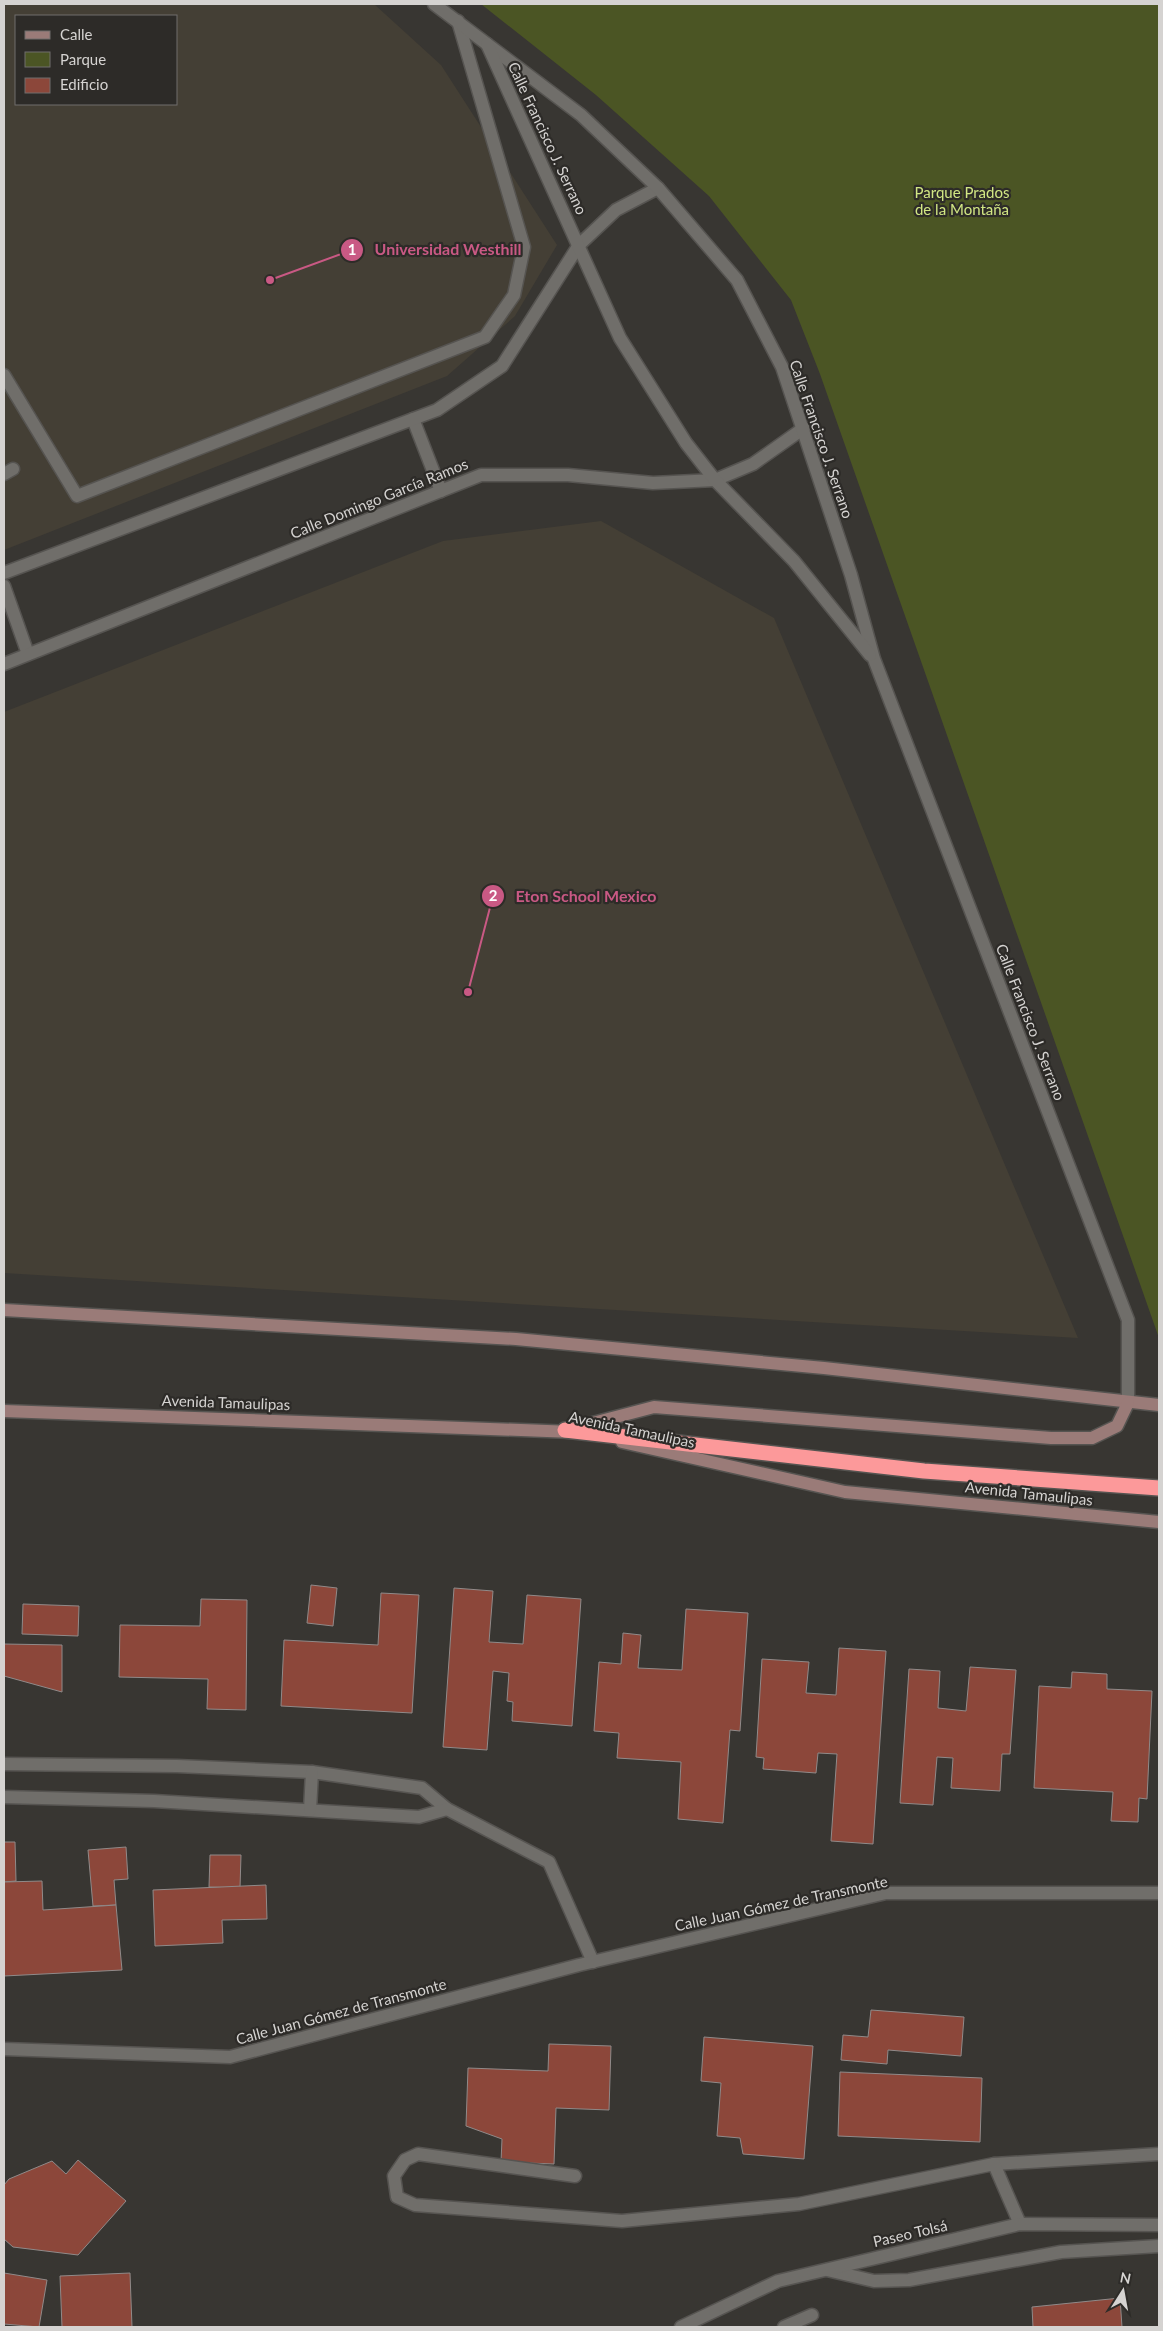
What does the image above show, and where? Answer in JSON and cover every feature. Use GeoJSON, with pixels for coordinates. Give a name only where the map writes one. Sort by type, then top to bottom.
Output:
{"type":"FeatureCollection","features":[{"type":"Feature","properties":{"kind":"highway"},"geometry":{"type":"LineString","coordinates":[[565,1430],[924,1471],[1159,1488]]}},
{"type":"Feature","properties":{"kind":"street","name":"Calle Francisco J. Serrano"},"geometry":{"type":"LineString","coordinates":[[434,4],[581,115],[658,188],[736,280],[782,367],[804,428],[851,575],[874,659],[1128,1320],[1128,1402]]}},
{"type":"Feature","properties":{"kind":"street"},"geometry":{"type":"LineString","coordinates":[[4,375],[77,496],[485,337],[514,295],[524,247],[458,22]]}},
{"type":"Feature","properties":{"kind":"street","name":"Calle Francisco J. Serrano"},"geometry":{"type":"LineString","coordinates":[[486,42],[620,338],[686,443],[715,480],[794,561],[874,659]]}},
{"type":"Feature","properties":{"kind":"street"},"geometry":{"type":"LineString","coordinates":[[4,573],[437,410],[502,366],[579,245],[616,210],[658,188]]}},
{"type":"Feature","properties":{"kind":"street"},"geometry":{"type":"LineString","coordinates":[[413,419],[441,491]]}},
{"type":"Feature","properties":{"kind":"street","name":"Calle Domingo García Ramos"},"geometry":{"type":"LineString","coordinates":[[4,664],[481,475],[568,475],[653,483],[715,480],[752,464],[804,428]]}},
{"type":"Feature","properties":{"kind":"street"},"geometry":{"type":"LineString","coordinates":[[4,586],[28,654]]}},
{"type":"Feature","properties":{"kind":"street"},"geometry":{"type":"LineString","coordinates":[[4,1310],[516,1339],[824,1368],[1159,1405]]}},
{"type":"Feature","properties":{"kind":"street"},"geometry":{"type":"LineString","coordinates":[[565,1430],[654,1407],[1051,1438],[1092,1438],[1117,1426],[1128,1402]]}},
{"type":"Feature","properties":{"kind":"street","name":"Avenida Tamaulipas"},"geometry":{"type":"LineString","coordinates":[[4,1411],[565,1430],[845,1492],[1159,1522]]}},
{"type":"Feature","properties":{"kind":"street"},"geometry":{"type":"LineString","coordinates":[[4,1764],[178,1766],[312,1772],[422,1788],[447,1809],[549,1862],[593,1962]]}},
{"type":"Feature","properties":{"kind":"street"},"geometry":{"type":"LineString","coordinates":[[310,1810],[312,1772]]}},
{"type":"Feature","properties":{"kind":"street"},"geometry":{"type":"LineString","coordinates":[[4,1797],[154,1801],[420,1818],[447,1809]]}},
{"type":"Feature","properties":{"kind":"street","name":"Calle Juan Gómez de Transmonte"},"geometry":{"type":"LineString","coordinates":[[4,2049],[230,2057],[593,1962],[886,1893],[1159,1893]]}},
{"type":"Feature","properties":{"kind":"street"},"geometry":{"type":"LineString","coordinates":[[575,2176],[418,2154],[405,2160],[394,2176],[397,2197],[415,2205],[622,2221],[799,2204],[994,2164],[1159,2154]]}},
{"type":"Feature","properties":{"kind":"street"},"geometry":{"type":"LineString","coordinates":[[994,2164],[1020,2224]]}},
{"type":"Feature","properties":{"kind":"street","name":"Paseo Tolsá"},"geometry":{"type":"LineString","coordinates":[[680,2327],[778,2281],[1020,2224],[1159,2225]]}},
{"type":"Feature","properties":{"kind":"street"},"geometry":{"type":"LineString","coordinates":[[824,2269],[874,2281],[909,2280],[1060,2252],[1159,2246]]}},
{"type":"Feature","properties":{"kind":"street"},"geometry":{"type":"LineString","coordinates":[[784,2327],[812,2315]]}},
{"type":"Feature","properties":{"kind":"shaded area"},"geometry":{"type":"Polygon","coordinates":[[[4,4],[374,4],[441,65],[557,245],[515,316],[447,376],[4,550],[4,4]]]}},
{"type":"Feature","properties":{"kind":"shaded area"},"geometry":{"type":"Polygon","coordinates":[[[601,521],[774,618],[1078,1338],[4,1273],[4,712],[443,541],[601,521]]]}},
{"type":"Feature","properties":{"kind":"green space","name":"Parque Prados de la Montaña"},"geometry":{"type":"Polygon","coordinates":[[[481,4],[1159,4],[1159,1338],[820,374],[791,300],[709,196],[596,95],[481,4]]]}},
{"type":"Feature","properties":{"kind":"building"},"geometry":{"type":"Polygon","coordinates":[[[311,1585],[337,1588],[333,1626],[307,1623],[311,1585]]]}},
{"type":"Feature","properties":{"kind":"building"},"geometry":{"type":"Polygon","coordinates":[[[454,1588],[493,1591],[489,1642],[523,1644],[527,1595],[581,1599],[572,1726],[512,1721],[513,1702],[507,1701],[509,1673],[493,1671],[487,1750],[443,1747],[454,1588]]]}},
{"type":"Feature","properties":{"kind":"building"},"geometry":{"type":"Polygon","coordinates":[[[381,1593],[419,1595],[412,1713],[281,1706],[284,1640],[378,1645],[381,1593]]]}},
{"type":"Feature","properties":{"kind":"building"},"geometry":{"type":"Polygon","coordinates":[[[201,1599],[247,1600],[246,1710],[207,1709],[208,1679],[119,1677],[120,1625],[200,1626],[201,1599]]]}},
{"type":"Feature","properties":{"kind":"building"},"geometry":{"type":"Polygon","coordinates":[[[23,1604],[79,1606],[78,1636],[22,1634],[23,1604]]]}},
{"type":"Feature","properties":{"kind":"building"},"geometry":{"type":"Polygon","coordinates":[[[686,1609],[748,1613],[740,1731],[730,1730],[723,1823],[678,1819],[681,1762],[617,1758],[619,1733],[594,1731],[599,1662],[621,1664],[623,1633],[641,1635],[638,1668],[682,1670],[686,1609]]]}},
{"type":"Feature","properties":{"kind":"building"},"geometry":{"type":"Polygon","coordinates":[[[4,1644],[62,1645],[62,1692],[4,1676],[4,1644]]]}},
{"type":"Feature","properties":{"kind":"building"},"geometry":{"type":"Polygon","coordinates":[[[839,1648],[886,1651],[873,1844],[831,1841],[837,1754],[818,1753],[816,1773],[763,1769],[764,1758],[756,1757],[762,1659],[809,1662],[806,1693],[836,1695],[839,1648]]]}},
{"type":"Feature","properties":{"kind":"building"},"geometry":{"type":"Polygon","coordinates":[[[970,1667],[1016,1670],[1010,1754],[1002,1754],[1000,1791],[951,1788],[953,1758],[937,1757],[933,1805],[900,1803],[909,1669],[940,1671],[938,1708],[966,1711],[970,1667]]]}},
{"type":"Feature","properties":{"kind":"building"},"geometry":{"type":"Polygon","coordinates":[[[1072,1672],[1107,1674],[1107,1689],[1152,1691],[1147,1799],[1139,1798],[1138,1822],[1111,1821],[1113,1792],[1034,1788],[1039,1686],[1071,1688],[1072,1672]]]}},
{"type":"Feature","properties":{"kind":"building"},"geometry":{"type":"Polygon","coordinates":[[[4,1842],[15,1842],[16,1881],[4,1882],[4,1842]]]}},
{"type":"Feature","properties":{"kind":"building"},"geometry":{"type":"Polygon","coordinates":[[[126,1847],[128,1879],[114,1880],[116,1905],[93,1906],[88,1850],[126,1847]]]}},
{"type":"Feature","properties":{"kind":"building"},"geometry":{"type":"Polygon","coordinates":[[[210,1855],[241,1855],[240,1888],[209,1887],[210,1855]]]}},
{"type":"Feature","properties":{"kind":"building"},"geometry":{"type":"Polygon","coordinates":[[[42,1881],[43,1910],[116,1905],[122,1970],[4,1976],[4,1882],[42,1881]]]}},
{"type":"Feature","properties":{"kind":"building"},"geometry":{"type":"Polygon","coordinates":[[[266,1885],[267,1919],[222,1920],[223,1943],[155,1946],[153,1890],[266,1885]]]}},
{"type":"Feature","properties":{"kind":"building"},"geometry":{"type":"Polygon","coordinates":[[[871,2010],[964,2017],[961,2056],[888,2050],[887,2064],[841,2060],[843,2035],[868,2037],[871,2010]]]}},
{"type":"Feature","properties":{"kind":"building"},"geometry":{"type":"Polygon","coordinates":[[[704,2037],[813,2046],[804,2159],[743,2154],[740,2138],[717,2136],[721,2083],[701,2081],[704,2037]]]}},
{"type":"Feature","properties":{"kind":"building"},"geometry":{"type":"Polygon","coordinates":[[[549,2044],[611,2046],[609,2110],[556,2108],[554,2164],[501,2162],[502,2139],[466,2126],[468,2068],[548,2071],[549,2044]]]}},
{"type":"Feature","properties":{"kind":"building"},"geometry":{"type":"Polygon","coordinates":[[[840,2072],[982,2078],[980,2142],[838,2136],[840,2072]]]}},
{"type":"Feature","properties":{"kind":"building"},"geometry":{"type":"Polygon","coordinates":[[[78,2160],[126,2201],[78,2255],[13,2247],[4,2239],[4,2185],[9,2179],[52,2161],[66,2174],[78,2160]]]}},
{"type":"Feature","properties":{"kind":"building"},"geometry":{"type":"Polygon","coordinates":[[[4,2273],[47,2280],[39,2327],[4,2324],[4,2273]]]}},
{"type":"Feature","properties":{"kind":"building"},"geometry":{"type":"Polygon","coordinates":[[[130,2273],[132,2327],[62,2327],[60,2276],[130,2273]]]}},
{"type":"Feature","properties":{"kind":"building"},"geometry":{"type":"Polygon","coordinates":[[[1120,2298],[1122,2327],[1033,2327],[1032,2307],[1120,2298]]]}},
{"type":"Feature","properties":{"kind":"place","name":"Universidad Westhill"},"geometry":{"type":"Point","coordinates":[270,280]}},
{"type":"Feature","properties":{"kind":"place","name":"Eton School Mexico"},"geometry":{"type":"Point","coordinates":[468,992]}}]}
